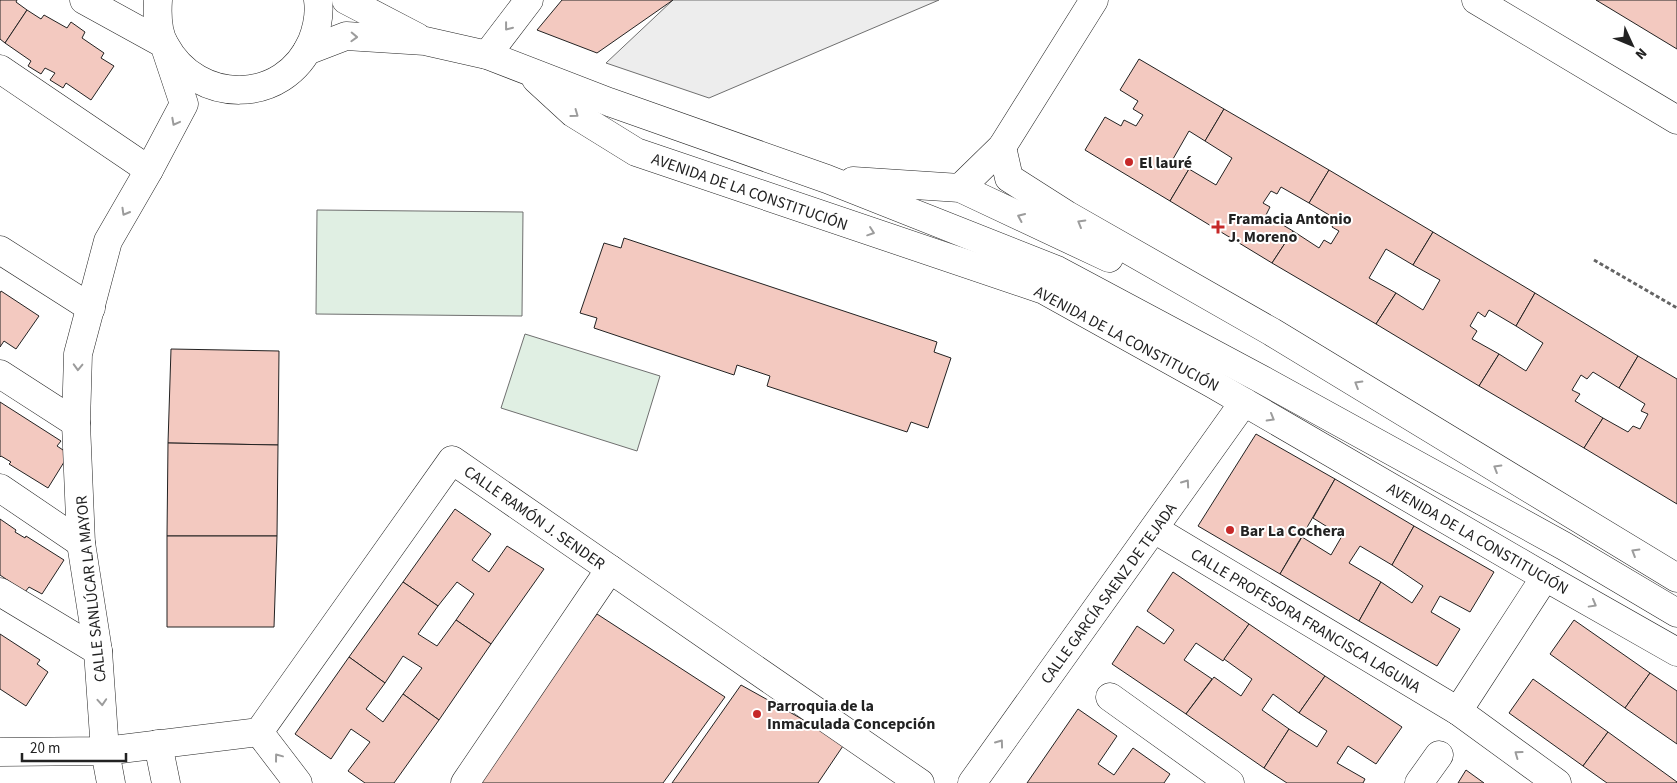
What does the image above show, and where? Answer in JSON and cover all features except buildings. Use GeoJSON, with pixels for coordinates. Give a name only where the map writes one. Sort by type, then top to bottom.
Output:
{"type":"FeatureCollection","features":[{"type":"Feature","properties":{"kind":"street"},"geometry":{"type":"LineString","coordinates":[[84,0],[164,44],[178,65],[198,80],[221,89],[246,90],[270,84],[292,70],[308,51],[316,30],[319,8],[318,0]]}},
{"type":"Feature","properties":{"kind":"street","name":"CALLE SANLÚCAR LA MAYOR"},"geometry":{"type":"LineString","coordinates":[[111,783],[105,751],[98,651],[81,543],[76,423],[78,354],[108,241],[184,104],[157,20],[158,0]]}},
{"type":"Feature","properties":{"kind":"street","name":"AVENIDA DE LA CONSTITUCIÓN"},"geometry":{"type":"LineString","coordinates":[[346,0],[425,41]]}},
{"type":"Feature","properties":{"kind":"street"},"geometry":{"type":"LineString","coordinates":[[487,55],[530,0]]}},
{"type":"Feature","properties":{"kind":"street"},"geometry":{"type":"LineString","coordinates":[[960,188],[1002,147],[1094,0]]}},
{"type":"Feature","properties":{"kind":"street"},"geometry":{"type":"LineString","coordinates":[[1488,3],[1677,120]]}},
{"type":"Feature","properties":{"kind":"street","name":"AVENIDA DE LA CONSTITUCIÓN"},"geometry":{"type":"LineString","coordinates":[[308,51],[346,36],[425,41],[487,55],[609,102],[827,179],[1057,270],[1261,379],[1556,541],[1677,613]]}},
{"type":"Feature","properties":{"kind":"street"},"geometry":{"type":"LineString","coordinates":[[0,69],[149,170]]}},
{"type":"Feature","properties":{"kind":"street","name":"AVENIDA DE LA CONSTITUCIÓN"},"geometry":{"type":"LineString","coordinates":[[526,70],[573,114],[636,152],[1044,290],[1244,402],[1677,652]]}},
{"type":"Feature","properties":{"kind":"street","name":"AVENIDA DE LA CONSTITUCIÓN"},"geometry":{"type":"LineString","coordinates":[[1002,147],[1009,178],[1067,215],[1272,332],[1677,578]]}},
{"type":"Feature","properties":{"kind":"street","name":"AVENIDA DE LA CONSTITUCIÓN"},"geometry":{"type":"LineString","coordinates":[[827,179],[960,188],[1272,332]]}},
{"type":"Feature","properties":{"kind":"street"},"geometry":{"type":"LineString","coordinates":[[0,250],[91,308]]}},
{"type":"Feature","properties":{"kind":"street"},"geometry":{"type":"LineString","coordinates":[[0,374],[76,423]]}},
{"type":"Feature","properties":{"kind":"street","name":"CALLE GARCÍA SAENZ DE TEJADA"},"geometry":{"type":"LineString","coordinates":[[972,783],[1244,402]]}},
{"type":"Feature","properties":{"kind":"street","name":"CALLE RAMÓN J. SENDER"},"geometry":{"type":"LineString","coordinates":[[259,732],[452,460],[920,783]]}},
{"type":"Feature","properties":{"kind":"street"},"geometry":{"type":"LineString","coordinates":[[0,488],[81,543]]}},
{"type":"Feature","properties":{"kind":"street","name":"CALLE PROFESORA FRANCISCA LAGUNA"},"geometry":{"type":"LineString","coordinates":[[1154,529],[1458,711],[1557,783]]}},
{"type":"Feature","properties":{"kind":"street"},"geometry":{"type":"LineString","coordinates":[[465,783],[610,569]]}},
{"type":"Feature","properties":{"kind":"street"},"geometry":{"type":"LineString","coordinates":[[1458,711],[1545,577]]}},
{"type":"Feature","properties":{"kind":"street"},"geometry":{"type":"LineString","coordinates":[[0,592],[98,651]]}},
{"type":"Feature","properties":{"kind":"street"},"geometry":{"type":"LineString","coordinates":[[1110,697],[1230,783]]}},
{"type":"Feature","properties":{"kind":"street"},"geometry":{"type":"LineString","coordinates":[[0,752],[105,751],[259,732],[298,783]]}},
{"type":"Feature","properties":{"kind":"street"},"geometry":{"type":"LineString","coordinates":[[158,744],[166,783]]}},
{"type":"Feature","properties":{"kind":"street"},"geometry":{"type":"LineString","coordinates":[[1419,783],[1439,755]]}},
{"type":"Feature","properties":{"kind":"path"},"geometry":{"type":"LineString","coordinates":[[1594,260],[1677,308]]}},
{"type":"Feature","properties":{"kind":"green space"},"geometry":{"type":"Polygon","coordinates":[[[317,210],[523,212],[522,316],[316,314],[317,210]]]}},
{"type":"Feature","properties":{"kind":"green space"},"geometry":{"type":"Polygon","coordinates":[[[525,334],[660,376],[637,451],[501,408],[525,334]]]}},
{"type":"Feature","properties":{"kind":"shaded area"},"geometry":{"type":"Polygon","coordinates":[[[673,0],[939,0],[709,98],[606,63],[673,0]]]}},
{"type":"Feature","properties":{"kind":"place","name":"El lauré"},"geometry":{"type":"Point","coordinates":[1129,162]}},
{"type":"Feature","properties":{"kind":"place","name":"Framacia Antonio J. Moreno"},"geometry":{"type":"Point","coordinates":[1218,227]}},
{"type":"Feature","properties":{"kind":"place","name":"Bar La Cochera"},"geometry":{"type":"Point","coordinates":[1230,530]}},
{"type":"Feature","properties":{"kind":"place","name":"Parroquia de la Inmaculada Concepción"},"geometry":{"type":"Point","coordinates":[757,714]}}]}
